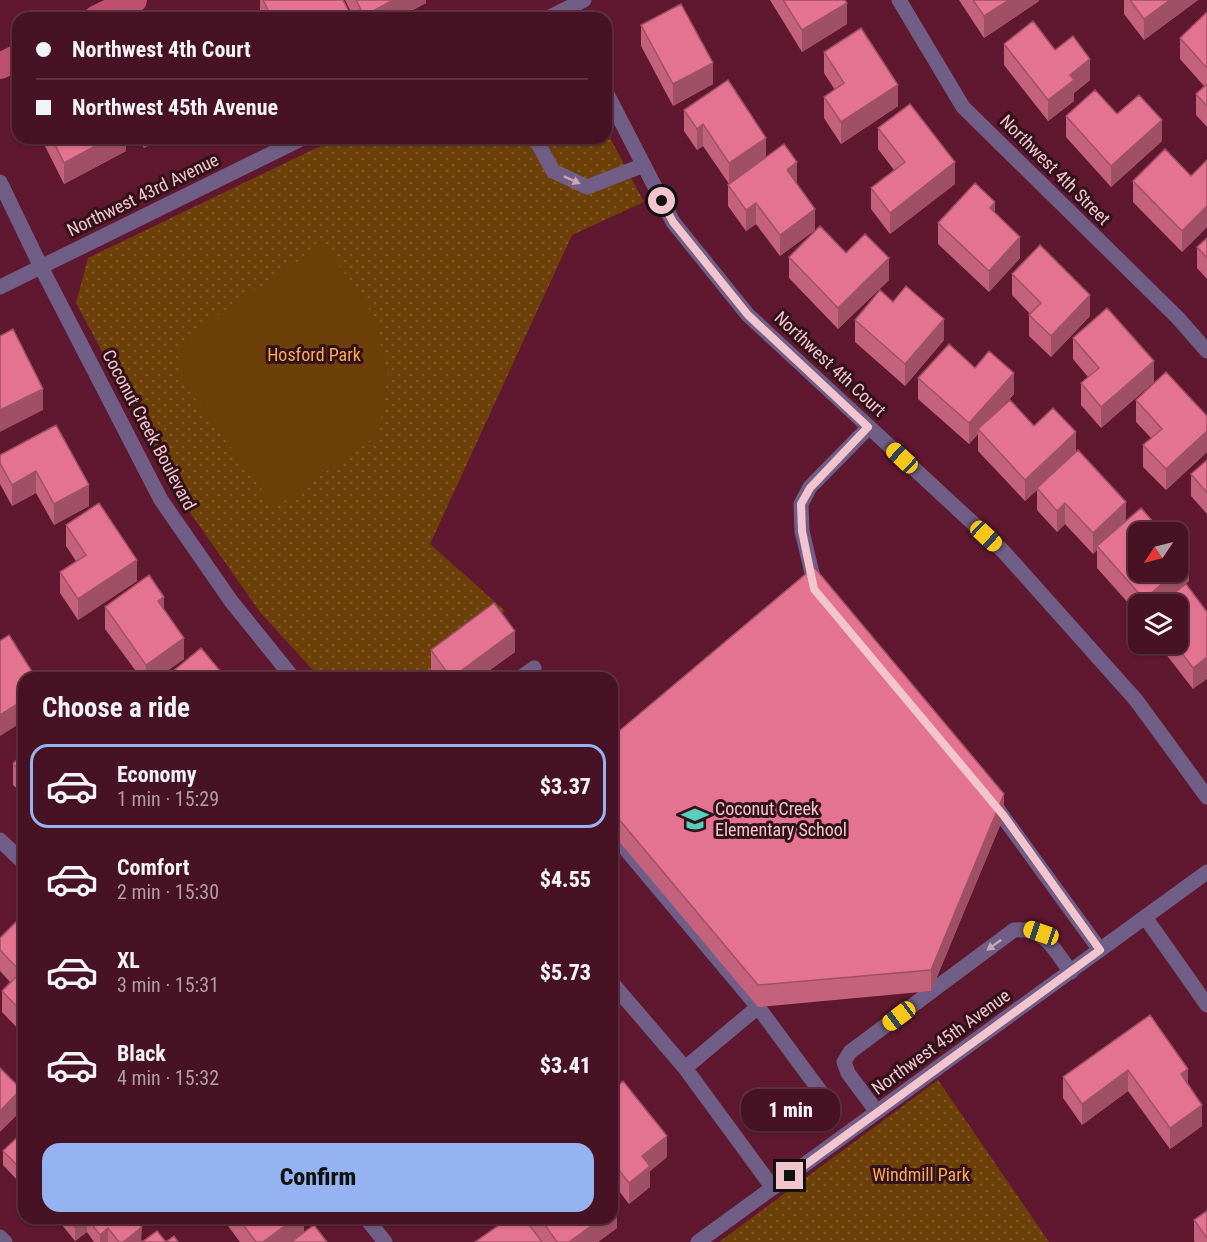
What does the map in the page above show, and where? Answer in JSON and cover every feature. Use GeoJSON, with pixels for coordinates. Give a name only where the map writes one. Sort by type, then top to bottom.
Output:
{"type":"FeatureCollection","features":[{"type":"Feature","properties":{"kind":"street"},"geometry":{"type":"LineString","coordinates":[[569,12],[584,0]]}},
{"type":"Feature","properties":{"kind":"street","name":"Northwest 4th Street"},"geometry":{"type":"LineString","coordinates":[[899,0],[963,107],[1178,318],[1207,351]]}},
{"type":"Feature","properties":{"kind":"street","name":"Northwest 4th Court"},"geometry":{"type":"LineString","coordinates":[[612,104],[673,222],[748,315],[1003,551],[1136,700],[1207,797]]}},
{"type":"Feature","properties":{"kind":"street","name":"Northwest 43rd Avenue"},"geometry":{"type":"LineString","coordinates":[[0,287],[291,144]]}},
{"type":"Feature","properties":{"kind":"street"},"geometry":{"type":"LineString","coordinates":[[538,144],[553,171],[587,187],[644,165]]}},
{"type":"Feature","properties":{"kind":"street","name":"Coconut Creek Boulevard"},"geometry":{"type":"LineString","coordinates":[[0,182],[41,267],[162,500],[231,601],[288,672]]}},
{"type":"Feature","properties":{"kind":"street"},"geometry":{"type":"LineString","coordinates":[[822,598],[814,589],[802,531],[801,504],[810,488],[868,427]]}},
{"type":"Feature","properties":{"kind":"street"},"geometry":{"type":"LineString","coordinates":[[528,672],[534,668]]}},
{"type":"Feature","properties":{"kind":"street"},"geometry":{"type":"LineString","coordinates":[[982,788],[1100,950]]}},
{"type":"Feature","properties":{"kind":"street"},"geometry":{"type":"LineString","coordinates":[[618,839],[758,1006],[823,1095]]}},
{"type":"Feature","properties":{"kind":"street"},"geometry":{"type":"LineString","coordinates":[[0,840],[18,857]]}},
{"type":"Feature","properties":{"kind":"street","name":"Northwest 45th Avenue"},"geometry":{"type":"LineString","coordinates":[[698,1242],[1207,872]]}},
{"type":"Feature","properties":{"kind":"street"},"geometry":{"type":"LineString","coordinates":[[1145,917],[1207,1005]]}},
{"type":"Feature","properties":{"kind":"street"},"geometry":{"type":"LineString","coordinates":[[877,1112],[848,1073],[844,1062],[850,1052],[1014,930],[1028,929],[1041,933],[1071,972]]}},
{"type":"Feature","properties":{"kind":"street"},"geometry":{"type":"LineString","coordinates":[[618,990],[685,1068],[773,1188]]}},
{"type":"Feature","properties":{"kind":"street"},"geometry":{"type":"LineString","coordinates":[[685,1068],[758,1006]]}},
{"type":"Feature","properties":{"kind":"street"},"geometry":{"type":"LineString","coordinates":[[371,1224],[385,1242]]}},
{"type":"Feature","properties":{"kind":"street"},"geometry":{"type":"LineString","coordinates":[[0,1237],[5,1242]]}},
{"type":"Feature","properties":{"kind":"green space","name":"Hosford Park"},"geometry":{"type":"Polygon","coordinates":[[[612,141],[644,202],[572,235],[430,544],[505,611],[442,672],[315,672],[260,612],[184,504],[76,303],[88,258],[325,144],[612,144],[612,141]]]}},
{"type":"Feature","properties":{"kind":"green space"},"geometry":{"type":"Polygon","coordinates":[[[324,244],[374,316],[388,376],[379,434],[275,508],[184,383],[178,356],[188,335],[324,244]]]}},
{"type":"Feature","properties":{"kind":"green space","name":"Windmill Park"},"geometry":{"type":"Polygon","coordinates":[[[938,1080],[1049,1242],[719,1242],[938,1080]]]}},
{"type":"Feature","properties":{"kind":"building"},"geometry":{"type":"Polygon","coordinates":[[[263,0],[343,0],[349,12],[269,12],[263,0]]]}},
{"type":"Feature","properties":{"kind":"building"},"geometry":{"type":"Polygon","coordinates":[[[356,0],[393,0],[371,12],[362,12],[356,0]]]}},
{"type":"Feature","properties":{"kind":"building"},"geometry":{"type":"Polygon","coordinates":[[[783,0],[845,0],[847,3],[802,30],[783,0]]]}},
{"type":"Feature","properties":{"kind":"building"},"geometry":{"type":"Polygon","coordinates":[[[973,0],[1009,0],[984,16],[973,0]]]}},
{"type":"Feature","properties":{"kind":"building"},"geometry":{"type":"Polygon","coordinates":[[[1130,0],[1170,0],[1144,19],[1130,0]]]}},
{"type":"Feature","properties":{"kind":"building"},"geometry":{"type":"Polygon","coordinates":[[[681,4],[713,63],[673,84],[641,25],[681,4]]]}},
{"type":"Feature","properties":{"kind":"building"},"geometry":{"type":"Polygon","coordinates":[[[1207,12],[1207,68],[1180,38],[1207,12]]]}},
{"type":"Feature","properties":{"kind":"building"},"geometry":{"type":"Polygon","coordinates":[[[1033,21],[1055,50],[1073,36],[1090,59],[1070,75],[1074,80],[1048,100],[1004,44],[1033,21]]]}},
{"type":"Feature","properties":{"kind":"building"},"geometry":{"type":"Polygon","coordinates":[[[861,28],[898,85],[841,122],[824,97],[844,83],[824,52],[861,28]]]}},
{"type":"Feature","properties":{"kind":"building"},"geometry":{"type":"Polygon","coordinates":[[[728,80],[766,138],[729,163],[703,124],[697,129],[684,110],[728,80]]]}},
{"type":"Feature","properties":{"kind":"building"},"geometry":{"type":"Polygon","coordinates":[[[1207,84],[1207,106],[1196,94],[1207,84]]]}},
{"type":"Feature","properties":{"kind":"building"},"geometry":{"type":"Polygon","coordinates":[[[1095,90],[1117,114],[1139,95],[1162,120],[1111,166],[1066,116],[1095,90]]]}},
{"type":"Feature","properties":{"kind":"building"},"geometry":{"type":"Polygon","coordinates":[[[910,104],[955,162],[890,213],[871,188],[905,162],[878,128],[910,104]]]}},
{"type":"Feature","properties":{"kind":"building"},"geometry":{"type":"Polygon","coordinates":[[[55,144],[99,144],[64,163],[55,144]]]}},
{"type":"Feature","properties":{"kind":"building"},"geometry":{"type":"Polygon","coordinates":[[[784,144],[797,162],[787,170],[815,209],[780,235],[756,203],[746,210],[728,185],[784,144]]]}},
{"type":"Feature","properties":{"kind":"building"},"geometry":{"type":"Polygon","coordinates":[[[1165,149],[1191,176],[1207,160],[1207,206],[1182,231],[1133,181],[1165,149]]]}},
{"type":"Feature","properties":{"kind":"building"},"geometry":{"type":"Polygon","coordinates":[[[975,183],[995,202],[990,208],[1020,237],[989,271],[938,223],[975,183]]]}},
{"type":"Feature","properties":{"kind":"building"},"geometry":{"type":"Polygon","coordinates":[[[820,226],[846,253],[865,234],[889,258],[838,308],[789,257],[820,226]]]}},
{"type":"Feature","properties":{"kind":"building"},"geometry":{"type":"Polygon","coordinates":[[[1207,238],[1207,258],[1197,247],[1207,238]]]}},
{"type":"Feature","properties":{"kind":"building"},"geometry":{"type":"Polygon","coordinates":[[[1040,245],[1090,295],[1051,336],[1029,315],[1041,303],[1012,274],[1040,245]]]}},
{"type":"Feature","properties":{"kind":"building"},"geometry":{"type":"Polygon","coordinates":[[[906,286],[944,319],[905,364],[855,320],[880,290],[893,302],[906,286]]]}},
{"type":"Feature","properties":{"kind":"building"},"geometry":{"type":"Polygon","coordinates":[[[1107,308],[1154,361],[1101,407],[1081,383],[1099,368],[1073,338],[1107,308]]]}},
{"type":"Feature","properties":{"kind":"building"},"geometry":{"type":"Polygon","coordinates":[[[13,329],[43,389],[0,410],[0,336],[13,329]]]}},
{"type":"Feature","properties":{"kind":"building"},"geometry":{"type":"Polygon","coordinates":[[[949,344],[975,368],[989,351],[1014,373],[969,423],[918,378],[949,344]]]}},
{"type":"Feature","properties":{"kind":"building"},"geometry":{"type":"Polygon","coordinates":[[[1166,372],[1207,416],[1207,431],[1166,469],[1143,445],[1162,429],[1136,400],[1166,372]]]}},
{"type":"Feature","properties":{"kind":"building"},"geometry":{"type":"Polygon","coordinates":[[[1010,400],[1034,426],[1053,408],[1076,432],[1025,480],[978,429],[1010,400]]]}},
{"type":"Feature","properties":{"kind":"building"},"geometry":{"type":"Polygon","coordinates":[[[56,425],[89,485],[54,504],[36,471],[12,485],[0,463],[0,455],[56,425]]]}},
{"type":"Feature","properties":{"kind":"building"},"geometry":{"type":"Polygon","coordinates":[[[1078,450],[1126,502],[1093,533],[1065,503],[1057,511],[1037,488],[1078,450]]]}},
{"type":"Feature","properties":{"kind":"building"},"geometry":{"type":"Polygon","coordinates":[[[1207,460],[1207,493],[1191,474],[1207,460]]]}},
{"type":"Feature","properties":{"kind":"building"},"geometry":{"type":"Polygon","coordinates":[[[99,503],[137,560],[78,599],[60,572],[86,555],[66,525],[99,503]]]}},
{"type":"Feature","properties":{"kind":"building"},"geometry":{"type":"Polygon","coordinates":[[[1141,508],[1153,522],[1128,522],[1128,581],[1097,546],[1141,508]]]}},
{"type":"Feature","properties":{"kind":"building","name":"Coconut Creek Elementary School"},"geometry":{"type":"Polygon","coordinates":[[[814,567],[1004,794],[931,970],[758,985],[618,818],[618,732],[814,567]]]}},
{"type":"Feature","properties":{"kind":"building"},"geometry":{"type":"Polygon","coordinates":[[[149,575],[164,597],[158,601],[184,638],[146,665],[105,607],[149,575]]]}},
{"type":"Feature","properties":{"kind":"building"},"geometry":{"type":"Polygon","coordinates":[[[1129,582],[1164,582],[1150,594],[1140,594],[1129,582]]]}},
{"type":"Feature","properties":{"kind":"building"},"geometry":{"type":"Polygon","coordinates":[[[1186,584],[1207,612],[1207,657],[1193,668],[1182,654],[1188,654],[1188,594],[1172,594],[1186,584]]]}},
{"type":"Feature","properties":{"kind":"building"},"geometry":{"type":"Polygon","coordinates":[[[494,603],[515,631],[459,672],[447,672],[431,650],[494,603]]]}},
{"type":"Feature","properties":{"kind":"building"},"geometry":{"type":"Polygon","coordinates":[[[9,635],[32,672],[18,672],[18,704],[0,715],[0,641],[9,635]]]}},
{"type":"Feature","properties":{"kind":"building"},"geometry":{"type":"Polygon","coordinates":[[[201,648],[221,672],[172,672],[201,648]]]}},
{"type":"Feature","properties":{"kind":"building"},"geometry":{"type":"Polygon","coordinates":[[[18,759],[18,769],[13,764],[18,759]]]}},
{"type":"Feature","properties":{"kind":"building"},"geometry":{"type":"Polygon","coordinates":[[[18,920],[18,969],[0,950],[0,938],[18,920]]]}},
{"type":"Feature","properties":{"kind":"building"},"geometry":{"type":"Polygon","coordinates":[[[18,975],[18,1008],[2,991],[18,975]]]}},
{"type":"Feature","properties":{"kind":"building"},"geometry":{"type":"Polygon","coordinates":[[[1150,1015],[1188,1069],[1181,1074],[1202,1105],[1170,1128],[1128,1070],[1082,1104],[1063,1077],[1150,1015]]]}},
{"type":"Feature","properties":{"kind":"building"},"geometry":{"type":"Polygon","coordinates":[[[0,1068],[18,1086],[18,1092],[0,1111],[0,1068]]]}},
{"type":"Feature","properties":{"kind":"building"},"geometry":{"type":"Polygon","coordinates":[[[623,1081],[667,1136],[642,1156],[650,1166],[629,1183],[618,1169],[618,1082],[620,1084],[623,1081]]]}},
{"type":"Feature","properties":{"kind":"building"},"geometry":{"type":"Polygon","coordinates":[[[18,1137],[18,1166],[3,1151],[18,1137]]]}},
{"type":"Feature","properties":{"kind":"building"},"geometry":{"type":"Polygon","coordinates":[[[1207,1211],[1207,1238],[1194,1220],[1207,1211]]]}},
{"type":"Feature","properties":{"kind":"building"},"geometry":{"type":"Polygon","coordinates":[[[92,1224],[139,1224],[142,1227],[123,1242],[119,1242],[108,1228],[100,1235],[92,1224]]]}},
{"type":"Feature","properties":{"kind":"building"},"geometry":{"type":"Polygon","coordinates":[[[242,1224],[287,1224],[263,1242],[256,1242],[242,1224]]]}},
{"type":"Feature","properties":{"kind":"building"},"geometry":{"type":"Polygon","coordinates":[[[500,1224],[528,1224],[542,1242],[475,1242],[500,1224]]]}},
{"type":"Feature","properties":{"kind":"building"},"geometry":{"type":"Polygon","coordinates":[[[544,1224],[594,1224],[569,1242],[557,1242],[544,1224]]]}},
{"type":"Feature","properties":{"kind":"building"},"geometry":{"type":"Polygon","coordinates":[[[314,1225],[327,1242],[291,1242],[314,1225]]]}},
{"type":"Feature","properties":{"kind":"building"},"geometry":{"type":"Polygon","coordinates":[[[157,1231],[166,1242],[142,1242],[157,1231]]]}},
{"type":"Feature","properties":{"kind":"building"},"geometry":{"type":"Polygon","coordinates":[[[174,1236],[178,1242],[166,1242],[174,1236]]]}},
{"type":"Feature","properties":{"kind":"waterway"},"geometry":{"type":"LineString","coordinates":[[109,12],[134,0]]}},
{"type":"Feature","properties":{"kind":"waterway"},"geometry":{"type":"LineString","coordinates":[[0,66],[12,60]]}},
{"type":"Feature","properties":{"kind":"place","name":"Coconut Creek Elementary School"},"geometry":{"type":"Point","coordinates":[695,819]}},
{"type":"Feature","properties":{"kind":"route"},"geometry":{"type":"LineString","coordinates":[[662,201],[673,222],[748,315],[868,427],[810,488],[801,504],[802,531],[814,589],[1004,816],[1100,950],[790,1176]]}}]}
